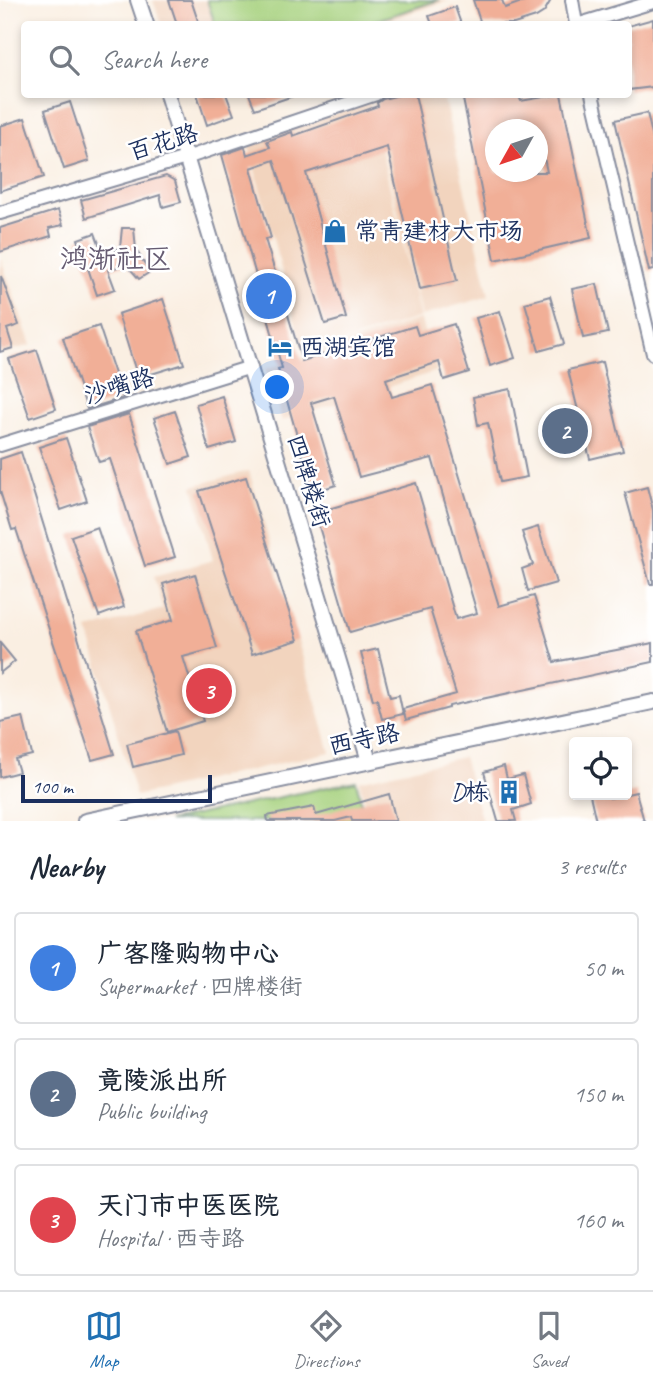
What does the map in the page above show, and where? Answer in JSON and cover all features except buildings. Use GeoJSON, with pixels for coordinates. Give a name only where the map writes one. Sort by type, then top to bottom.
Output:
{"type":"FeatureCollection","features":[{"type":"Feature","properties":{"kind":"street"},"geometry":{"type":"LineString","coordinates":[[138,0],[145,21]]}},
{"type":"Feature","properties":{"kind":"street"},"geometry":{"type":"LineString","coordinates":[[572,0],[577,21]]}},
{"type":"Feature","properties":{"kind":"street"},"geometry":{"type":"LineString","coordinates":[[588,21],[653,2]]}},
{"type":"Feature","properties":{"kind":"street","name":"四牌楼街"},"geometry":{"type":"LineString","coordinates":[[168,98],[369,761]]}},
{"type":"Feature","properties":{"kind":"street","name":"百花路"},"geometry":{"type":"LineString","coordinates":[[0,213],[186,158],[364,98]]}},
{"type":"Feature","properties":{"kind":"street"},"geometry":{"type":"LineString","coordinates":[[593,98],[653,354]]}},
{"type":"Feature","properties":{"kind":"street","name":"沙嘴路"},"geometry":{"type":"LineString","coordinates":[[0,445],[251,367]]}},
{"type":"Feature","properties":{"kind":"street","name":"西寺路"},"geometry":{"type":"LineString","coordinates":[[85,821],[653,702]]}},
{"type":"Feature","properties":{"kind":"shaded area"},"geometry":{"type":"Polygon","coordinates":[[[153,0],[450,0],[385,21],[160,21],[153,0]]]}},
{"type":"Feature","properties":{"kind":"shaded area"},"geometry":{"type":"Polygon","coordinates":[[[382,98],[444,98],[489,296],[421,316],[373,101],[382,98]]]}},
{"type":"Feature","properties":{"kind":"shaded area","name":"常青建材大市场"},"geometry":{"type":"Polygon","coordinates":[[[370,102],[420,317],[304,355],[248,144],[370,102]]]}},
{"type":"Feature","properties":{"kind":"shaded area"},"geometry":{"type":"Polygon","coordinates":[[[0,257],[31,345],[0,354],[0,257]]]}},
{"type":"Feature","properties":{"kind":"shaded area"},"geometry":{"type":"Polygon","coordinates":[[[420,319],[437,371],[282,421],[266,369],[420,319]]]}},
{"type":"Feature","properties":{"kind":"shaded area"},"geometry":{"type":"Polygon","coordinates":[[[249,471],[330,752],[136,796],[88,630],[163,609],[154,577],[213,560],[193,486],[249,471]]]}},
{"type":"Feature","properties":{"kind":"shaded area"},"geometry":{"type":"Polygon","coordinates":[[[463,757],[482,821],[370,821],[359,781],[463,757]]]}},
{"type":"Feature","properties":{"kind":"green space"},"geometry":{"type":"Polygon","coordinates":[[[207,0],[439,0],[374,21],[214,21],[207,0]]]}},
{"type":"Feature","properties":{"kind":"green space"},"geometry":{"type":"Polygon","coordinates":[[[356,781],[366,821],[168,821],[356,781]]]}},
{"type":"Feature","properties":{"kind":"place","name":"常青建材大市场"},"geometry":{"type":"Point","coordinates":[335,231]}},
{"type":"Feature","properties":{"kind":"place","name":"广客隆购物中心"},"geometry":{"type":"Point","coordinates":[269,296]}},
{"type":"Feature","properties":{"kind":"place","name":"西湖宾馆"},"geometry":{"type":"Point","coordinates":[280,347]}},
{"type":"Feature","properties":{"kind":"place","name":"竟陵派出所"},"geometry":{"type":"Point","coordinates":[565,431]}},
{"type":"Feature","properties":{"kind":"place","name":"天门市中医医院"},"geometry":{"type":"Point","coordinates":[209,691]}},
{"type":"Feature","properties":{"kind":"place","name":"D栋"},"geometry":{"type":"Point","coordinates":[509,792]}},
{"type":"Feature","properties":{"kind":"district","name":"鸿渐社区"},"geometry":{"type":"Point","coordinates":[116,258]}}]}
